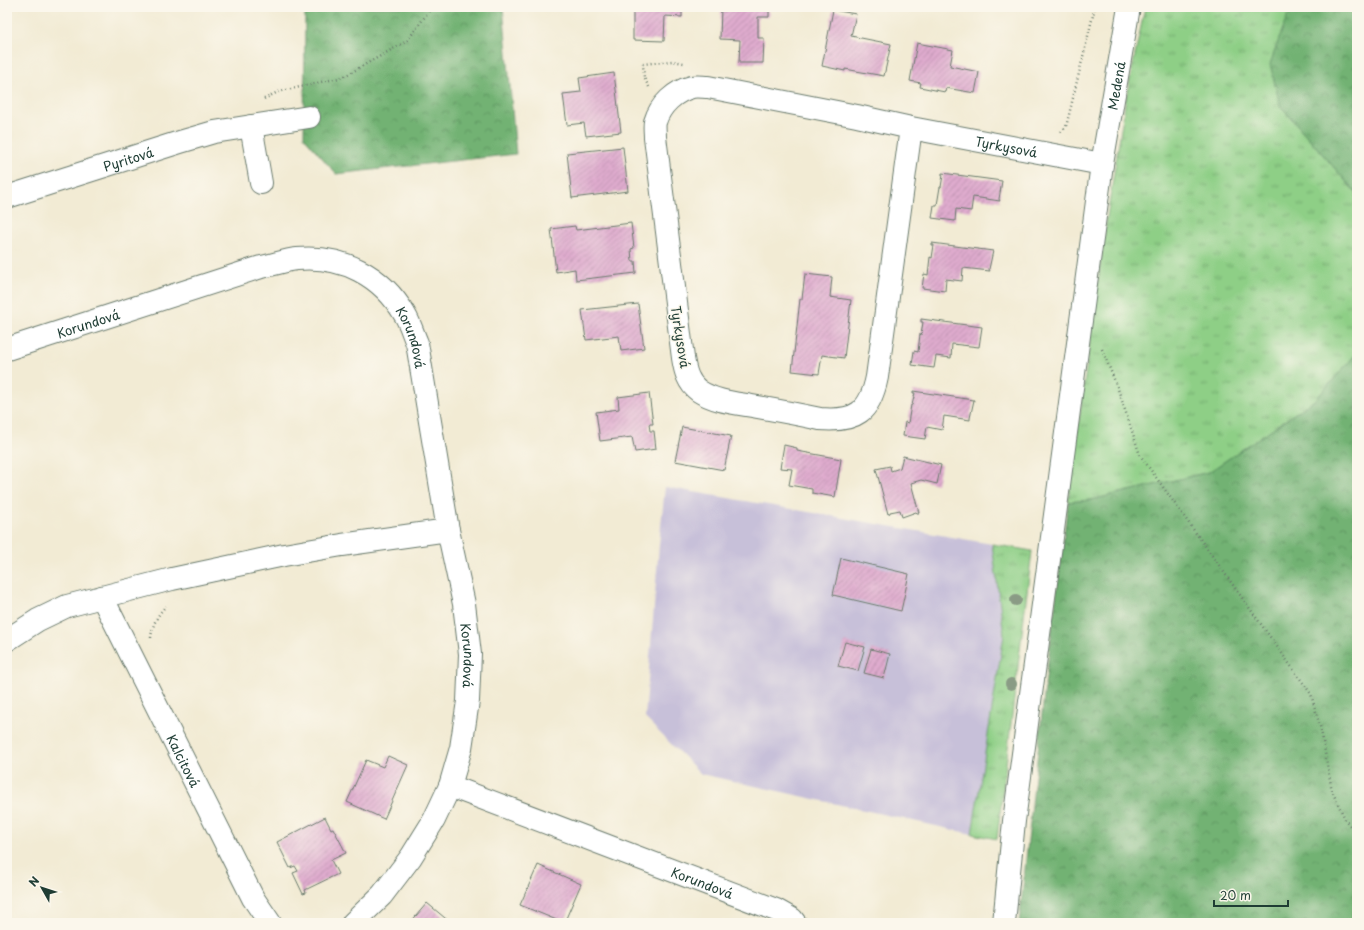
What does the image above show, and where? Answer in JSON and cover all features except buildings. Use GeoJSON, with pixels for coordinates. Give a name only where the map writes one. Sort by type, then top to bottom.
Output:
{"type":"FeatureCollection","features":[{"type":"Feature","properties":{"kind":"street","name":"Medená"},"geometry":{"type":"LineString","coordinates":[[1004,923],[1015,813],[1102,164],[1129,7]]}},
{"type":"Feature","properties":{"kind":"street","name":"Tyrkysová"},"geometry":{"type":"LineString","coordinates":[[911,128],[878,377],[870,402],[861,412],[848,418],[835,420],[820,419],[709,396],[699,390],[691,383],[686,372],[683,358],[655,137],[655,123],[661,110],[670,99],[681,90],[694,87],[708,87],[911,128],[1102,164]]}},
{"type":"Feature","properties":{"kind":"street","name":"Pyritová"},"geometry":{"type":"LineString","coordinates":[[7,196],[214,132],[309,117]]}},
{"type":"Feature","properties":{"kind":"street"},"geometry":{"type":"LineString","coordinates":[[251,126],[261,183]]}},
{"type":"Feature","properties":{"kind":"street","name":"Korundová"},"geometry":{"type":"LineString","coordinates":[[7,349],[261,267],[296,259],[326,259],[356,268],[386,288],[405,314],[417,343],[448,530],[464,604],[470,654],[468,701],[461,748],[450,786],[434,820],[410,857],[382,895],[353,923]]}},
{"type":"Feature","properties":{"kind":"street"},"geometry":{"type":"LineString","coordinates":[[7,640],[38,620],[67,606],[172,579],[284,555],[448,530]]}},
{"type":"Feature","properties":{"kind":"street","name":"Kalcitová"},"geometry":{"type":"LineString","coordinates":[[102,597],[253,898],[270,923]]}},
{"type":"Feature","properties":{"kind":"street","name":"Korundová"},"geometry":{"type":"LineString","coordinates":[[450,786],[776,910],[795,923]]}},
{"type":"Feature","properties":{"kind":"path"},"geometry":{"type":"LineString","coordinates":[[258,102],[278,92],[342,77],[407,41],[432,7]]}},
{"type":"Feature","properties":{"kind":"path"},"geometry":{"type":"LineString","coordinates":[[1056,135],[1062,132],[1066,127],[1095,7]]}},
{"type":"Feature","properties":{"kind":"path"},"geometry":{"type":"LineString","coordinates":[[661,110],[644,78],[643,64],[672,61],[687,64]]}},
{"type":"Feature","properties":{"kind":"path"},"geometry":{"type":"LineString","coordinates":[[1101,347],[1118,389],[1140,455],[1311,694],[1321,730],[1332,791],[1346,821],[1357,834]]}},
{"type":"Feature","properties":{"kind":"path"},"geometry":{"type":"LineString","coordinates":[[324,923],[333,916]]}},
{"type":"Feature","properties":{"kind":"shaded area"},"geometry":{"type":"Polygon","coordinates":[[[665,487],[992,544],[1004,635],[972,834],[701,774],[645,718],[665,487]]]}},
{"type":"Feature","properties":{"kind":"green space"},"geometry":{"type":"Polygon","coordinates":[[[305,7],[503,7],[516,154],[336,174],[304,137],[305,7]]]}},
{"type":"Feature","properties":{"kind":"green space"},"geometry":{"type":"Polygon","coordinates":[[[1145,7],[1296,7],[1287,17],[1280,105],[1357,194],[1357,353],[1316,399],[1209,472],[1091,500],[1068,502],[1106,223],[1126,98],[1145,7]]]}},
{"type":"Feature","properties":{"kind":"green space"},"geometry":{"type":"Polygon","coordinates":[[[1296,7],[1357,7],[1357,194],[1280,105],[1270,64],[1287,17],[1296,7]]]}},
{"type":"Feature","properties":{"kind":"green space"},"geometry":{"type":"Polygon","coordinates":[[[1357,353],[1357,923],[1019,923],[1046,677],[1068,502],[1091,500],[1209,472],[1316,399],[1357,353]]]}},
{"type":"Feature","properties":{"kind":"green space"},"geometry":{"type":"Polygon","coordinates":[[[992,544],[1032,551],[997,839],[972,834],[1004,635],[992,544]]]}}]}
